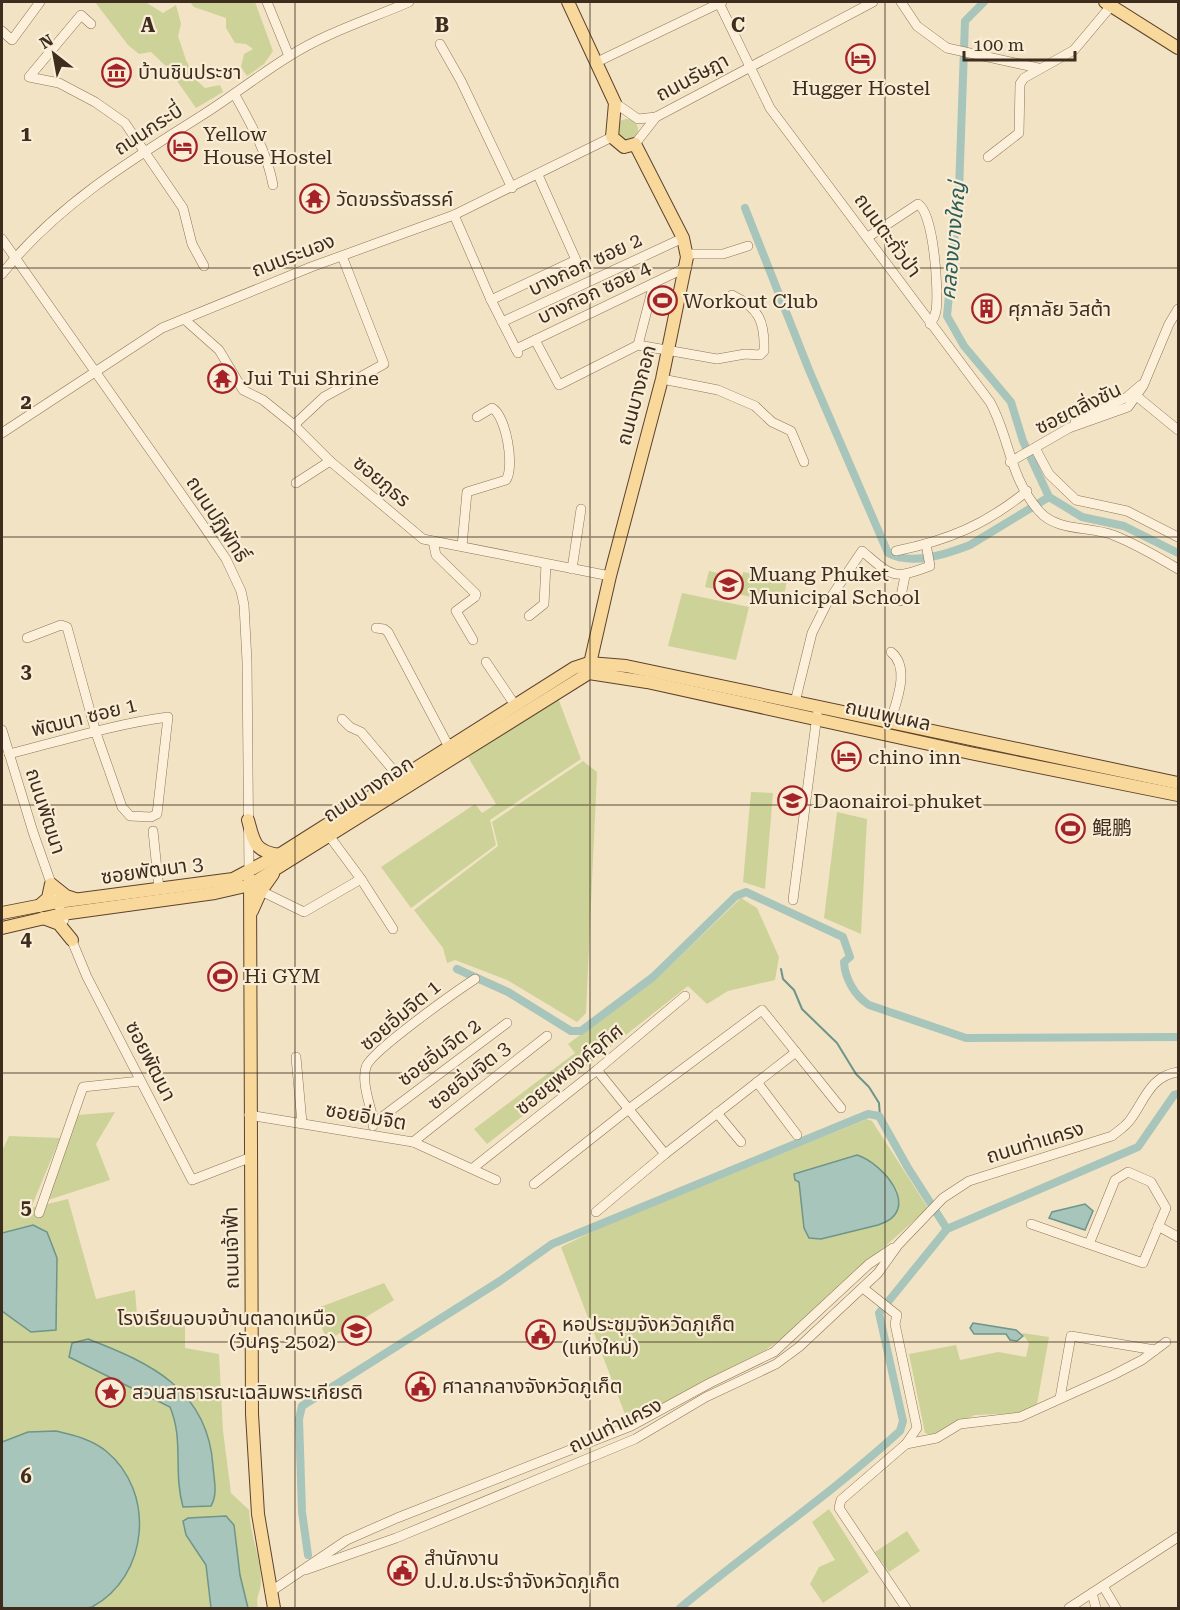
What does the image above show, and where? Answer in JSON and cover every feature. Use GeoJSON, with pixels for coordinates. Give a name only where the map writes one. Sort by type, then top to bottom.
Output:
{"type":"FeatureCollection","features":[{"type":"Feature","properties":{"kind":"main road"},"geometry":{"type":"LineString","coordinates":[[568,2],[615,103],[612,137],[624,147],[635,144]]}},
{"type":"Feature","properties":{"kind":"main road"},"geometry":{"type":"LineString","coordinates":[[1112,3],[1175,41]]}},
{"type":"Feature","properties":{"kind":"main road","name":"ถนนบางกอก"},"geometry":{"type":"LineString","coordinates":[[255,888],[277,869],[330,837],[589,668],[610,576],[669,352],[687,267],[683,238],[635,144]]}},
{"type":"Feature","properties":{"kind":"main road","name":"ถนนพูนผล"},"geometry":{"type":"LineString","coordinates":[[589,668],[626,666],[795,702],[817,714],[891,723],[1179,783]]}},
{"type":"Feature","properties":{"kind":"main road","name":"ถนนบางกอก"},"geometry":{"type":"LineString","coordinates":[[249,872],[574,668],[589,668]]}},
{"type":"Feature","properties":{"kind":"main road","name":"ถนนพูนผล"},"geometry":{"type":"LineString","coordinates":[[589,668],[628,678],[817,714],[1179,795]]}},
{"type":"Feature","properties":{"kind":"main road"},"geometry":{"type":"LineString","coordinates":[[248,820],[254,843],[264,852],[279,855]]}},
{"type":"Feature","properties":{"kind":"main road"},"geometry":{"type":"LineString","coordinates":[[249,872],[255,888]]}},
{"type":"Feature","properties":{"kind":"main road","name":"ซอยพัฒนา 3"},"geometry":{"type":"LineString","coordinates":[[40,912],[62,914],[80,906],[159,889],[233,879],[249,872]]}},
{"type":"Feature","properties":{"kind":"main road"},"geometry":{"type":"LineString","coordinates":[[2,928],[40,912],[48,898],[51,884],[80,906],[71,921],[72,940]]}},
{"type":"Feature","properties":{"kind":"main road","name":"ซอยพัฒนา 3"},"geometry":{"type":"LineString","coordinates":[[40,912],[58,902],[80,906],[255,888]]}},
{"type":"Feature","properties":{"kind":"main road","name":"ถนนเจ้าฟ้า"},"geometry":{"type":"LineString","coordinates":[[255,888],[250,916],[249,1115],[253,1429],[258,1514],[274,1608]]}},
{"type":"Feature","properties":{"kind":"main road"},"geometry":{"type":"LineString","coordinates":[[2,913],[40,912],[59,924],[72,940]]}},
{"type":"Feature","properties":{"kind":"street"},"geometry":{"type":"LineString","coordinates":[[2,31],[12,40],[40,2]]}},
{"type":"Feature","properties":{"kind":"street"},"geometry":{"type":"LineString","coordinates":[[267,2],[289,56]]}},
{"type":"Feature","properties":{"kind":"street","name":"ถนนกระบี่"},"geometry":{"type":"LineString","coordinates":[[2,274],[15,258],[86,193],[145,151],[235,95],[289,56],[409,2]]}},
{"type":"Feature","properties":{"kind":"street"},"geometry":{"type":"LineString","coordinates":[[597,62],[721,2]]}},
{"type":"Feature","properties":{"kind":"street","name":"ถนนตะกั่วป่า"},"geometry":{"type":"LineString","coordinates":[[721,2],[748,68],[770,108],[990,402],[998,417],[1010,462],[1035,505],[1047,517],[1066,526],[1111,534],[1179,569]]}},
{"type":"Feature","properties":{"kind":"street","name":"ถนนรัษฎา"},"geometry":{"type":"LineString","coordinates":[[656,117],[862,4],[873,2]]}},
{"type":"Feature","properties":{"kind":"street"},"geometry":{"type":"LineString","coordinates":[[901,2],[917,26],[939,44],[956,52],[1038,68]]}},
{"type":"Feature","properties":{"kind":"street"},"geometry":{"type":"LineString","coordinates":[[988,157],[1017,136],[1020,84],[1024,78],[1038,68],[1074,50],[1112,3]]}},
{"type":"Feature","properties":{"kind":"street"},"geometry":{"type":"LineString","coordinates":[[92,24],[81,15],[29,77],[59,83],[95,102],[125,123],[183,208],[192,244],[204,266]]}},
{"type":"Feature","properties":{"kind":"street"},"geometry":{"type":"LineString","coordinates":[[440,44],[461,81],[512,188]]}},
{"type":"Feature","properties":{"kind":"street"},"geometry":{"type":"LineString","coordinates":[[235,95],[254,129],[269,167],[273,185]]}},
{"type":"Feature","properties":{"kind":"street"},"geometry":{"type":"LineString","coordinates":[[615,103],[638,119],[656,117]]}},
{"type":"Feature","properties":{"kind":"street"},"geometry":{"type":"LineString","coordinates":[[635,144],[656,117]]}},
{"type":"Feature","properties":{"kind":"street","name":"ถนนระนอง"},"geometry":{"type":"LineString","coordinates":[[2,433],[162,328],[342,256],[454,215],[612,137]]}},
{"type":"Feature","properties":{"kind":"street"},"geometry":{"type":"LineString","coordinates":[[491,300],[576,260],[538,175]]}},
{"type":"Feature","properties":{"kind":"street"},"geometry":{"type":"LineString","coordinates":[[868,237],[910,207],[918,204],[924,209],[933,241],[936,307],[930,324]]}},
{"type":"Feature","properties":{"kind":"street"},"geometry":{"type":"LineString","coordinates":[[454,215],[502,322]]}},
{"type":"Feature","properties":{"kind":"street","name":"ถนนปฏิพัทธิ์"},"geometry":{"type":"LineString","coordinates":[[2,238],[203,525],[226,559],[241,591],[247,661],[249,872]]}},
{"type":"Feature","properties":{"kind":"street","name":"บางกอก ซอย 2"},"geometry":{"type":"LineString","coordinates":[[502,322],[683,238]]}},
{"type":"Feature","properties":{"kind":"street"},"geometry":{"type":"LineString","coordinates":[[687,254],[723,254],[748,246]]}},
{"type":"Feature","properties":{"kind":"street"},"geometry":{"type":"LineString","coordinates":[[294,425],[324,397],[384,364],[342,256]]}},
{"type":"Feature","properties":{"kind":"street","name":"บางกอก ซอย 4"},"geometry":{"type":"LineString","coordinates":[[502,322],[517,351],[535,340],[687,267]]}},
{"type":"Feature","properties":{"kind":"street"},"geometry":{"type":"LineString","coordinates":[[638,345],[654,283]]}},
{"type":"Feature","properties":{"kind":"street"},"geometry":{"type":"LineString","coordinates":[[535,340],[559,385],[638,345],[717,359],[745,354],[760,355],[764,351],[764,343],[758,312],[750,304],[732,295]]}},
{"type":"Feature","properties":{"kind":"street","name":"ซอยตลิ่งชัน"},"geometry":{"type":"LineString","coordinates":[[1010,462],[1069,428],[1116,414],[1135,395],[1147,375],[1169,324],[1179,309]]}},
{"type":"Feature","properties":{"kind":"street","name":"ซอยภูธร"},"geometry":{"type":"LineString","coordinates":[[184,319],[219,350],[243,390],[263,400],[294,425],[330,461],[423,539],[610,576]]}},
{"type":"Feature","properties":{"kind":"street"},"geometry":{"type":"LineString","coordinates":[[662,379],[718,390],[755,406],[772,423],[791,431],[804,462]]}},
{"type":"Feature","properties":{"kind":"street"},"geometry":{"type":"LineString","coordinates":[[1135,395],[1179,430]]}},
{"type":"Feature","properties":{"kind":"street"},"geometry":{"type":"LineString","coordinates":[[462,546],[467,492],[506,480],[510,474],[511,462],[502,417],[492,408],[477,417]]}},
{"type":"Feature","properties":{"kind":"street"},"geometry":{"type":"LineString","coordinates":[[1035,448],[1049,474],[1076,500],[1127,510],[1179,537]]}},
{"type":"Feature","properties":{"kind":"street"},"geometry":{"type":"LineString","coordinates":[[296,483],[330,461]]}},
{"type":"Feature","properties":{"kind":"street"},"geometry":{"type":"LineString","coordinates":[[896,551],[927,547],[972,528],[1027,491]]}},
{"type":"Feature","properties":{"kind":"street"},"geometry":{"type":"LineString","coordinates":[[572,569],[581,509]]}},
{"type":"Feature","properties":{"kind":"street"},"geometry":{"type":"LineString","coordinates":[[433,541],[436,555],[476,594],[456,611],[473,640]]}},
{"type":"Feature","properties":{"kind":"street"},"geometry":{"type":"LineString","coordinates":[[795,702],[812,633],[827,603],[862,551],[895,576],[904,576],[930,566],[927,547]]}},
{"type":"Feature","properties":{"kind":"street"},"geometry":{"type":"LineString","coordinates":[[529,616],[544,604],[546,564]]}},
{"type":"Feature","properties":{"kind":"street"},"geometry":{"type":"LineString","coordinates":[[900,602],[904,576]]}},
{"type":"Feature","properties":{"kind":"street"},"geometry":{"type":"LineString","coordinates":[[27,638],[61,625],[67,627],[96,733]]}},
{"type":"Feature","properties":{"kind":"street"},"geometry":{"type":"LineString","coordinates":[[376,628],[388,632],[449,747]]}},
{"type":"Feature","properties":{"kind":"street"},"geometry":{"type":"LineString","coordinates":[[891,652],[898,657],[901,667],[900,686],[891,723]]}},
{"type":"Feature","properties":{"kind":"street"},"geometry":{"type":"LineString","coordinates":[[486,662],[515,705]]}},
{"type":"Feature","properties":{"kind":"street"},"geometry":{"type":"LineString","coordinates":[[793,900],[817,714]]}},
{"type":"Feature","properties":{"kind":"street","name":"พัฒนา ซอย 1"},"geometry":{"type":"LineString","coordinates":[[9,754],[96,733],[168,717],[157,814],[151,817],[130,816],[122,807],[96,733]]}},
{"type":"Feature","properties":{"kind":"street"},"geometry":{"type":"LineString","coordinates":[[342,719],[350,727],[361,732],[400,778]]}},
{"type":"Feature","properties":{"kind":"street","name":"ถนนพัฒนา"},"geometry":{"type":"LineString","coordinates":[[2,730],[58,902]]}},
{"type":"Feature","properties":{"kind":"street"},"geometry":{"type":"LineString","coordinates":[[153,831],[159,889]]}},
{"type":"Feature","properties":{"kind":"street"},"geometry":{"type":"LineString","coordinates":[[330,837],[361,879],[393,929]]}},
{"type":"Feature","properties":{"kind":"street"},"geometry":{"type":"LineString","coordinates":[[255,888],[304,912],[361,879]]}},
{"type":"Feature","properties":{"kind":"street","name":"ซอยพัฒนา"},"geometry":{"type":"LineString","coordinates":[[58,902],[87,977],[192,1180],[249,1158]]}},
{"type":"Feature","properties":{"kind":"street","name":"ซอยอิ่มจิต 1"},"geometry":{"type":"LineString","coordinates":[[374,1123],[365,1077],[369,1061],[445,999],[475,979]]}},
{"type":"Feature","properties":{"kind":"street","name":"ซอยยุพยงค์อุทิศ"},"geometry":{"type":"LineString","coordinates":[[473,1168],[686,996]]}},
{"type":"Feature","properties":{"kind":"street"},"geometry":{"type":"LineString","coordinates":[[534,1184],[630,1108],[762,1010],[841,1108]]}},
{"type":"Feature","properties":{"kind":"street","name":"ซอยอิ่มจิต 2"},"geometry":{"type":"LineString","coordinates":[[374,1123],[507,1023]]}},
{"type":"Feature","properties":{"kind":"street","name":"ซอยอิ่มจิต 3"},"geometry":{"type":"LineString","coordinates":[[413,1142],[547,1036]]}},
{"type":"Feature","properties":{"kind":"street"},"geometry":{"type":"LineString","coordinates":[[596,1212],[664,1154],[796,1052]]}},
{"type":"Feature","properties":{"kind":"street"},"geometry":{"type":"LineString","coordinates":[[296,1057],[302,1123]]}},
{"type":"Feature","properties":{"kind":"street"},"geometry":{"type":"LineString","coordinates":[[597,1070],[630,1108],[664,1154]]}},
{"type":"Feature","properties":{"kind":"street","name":"ถนนท่าแครง"},"geometry":{"type":"LineString","coordinates":[[305,1570],[396,1538],[627,1443],[706,1397],[776,1364],[863,1288],[878,1273],[898,1245],[943,1198],[969,1181],[1112,1136],[1129,1122],[1152,1084],[1170,1073],[1179,1072]]}},
{"type":"Feature","properties":{"kind":"street"},"geometry":{"type":"LineString","coordinates":[[39,1213],[83,1087],[140,1081]]}},
{"type":"Feature","properties":{"kind":"street"},"geometry":{"type":"LineString","coordinates":[[756,1082],[797,1135]]}},
{"type":"Feature","properties":{"kind":"street"},"geometry":{"type":"LineString","coordinates":[[717,1113],[741,1142]]}},
{"type":"Feature","properties":{"kind":"street","name":"ซอยอิ่มจิต"},"geometry":{"type":"LineString","coordinates":[[249,1115],[413,1142],[496,1180]]}},
{"type":"Feature","properties":{"kind":"street"},"geometry":{"type":"LineString","coordinates":[[370,1134],[374,1123]]}},
{"type":"Feature","properties":{"kind":"street"},"geometry":{"type":"LineString","coordinates":[[1031,1224],[1143,1263],[1166,1208],[1151,1182],[1128,1172],[1115,1180],[1089,1244]]}},
{"type":"Feature","properties":{"kind":"street"},"geometry":{"type":"LineString","coordinates":[[1158,1226],[1179,1237]]}},
{"type":"Feature","properties":{"kind":"street","name":"ถนนท่าแครง"},"geometry":{"type":"LineString","coordinates":[[270,1592],[357,1536],[631,1426],[774,1352],[869,1264],[898,1245]]}},
{"type":"Feature","properties":{"kind":"street"},"geometry":{"type":"LineString","coordinates":[[863,1288],[897,1316],[895,1324],[918,1428],[906,1444],[841,1500],[840,1508],[906,1608]]}},
{"type":"Feature","properties":{"kind":"street"},"geometry":{"type":"LineString","coordinates":[[1060,1398],[1071,1336],[1155,1350]]}},
{"type":"Feature","properties":{"kind":"street"},"geometry":{"type":"LineString","coordinates":[[906,1444],[937,1438],[960,1424],[1020,1417],[1113,1375],[1166,1342]]}},
{"type":"Feature","properties":{"kind":"street"},"geometry":{"type":"LineString","coordinates":[[666,1407],[672,1418]]}},
{"type":"Feature","properties":{"kind":"street"},"geometry":{"type":"LineString","coordinates":[[1069,1608],[1179,1537]]}},
{"type":"Feature","properties":{"kind":"street"},"geometry":{"type":"LineString","coordinates":[[1103,1586],[1116,1608]]}},
{"type":"Feature","properties":{"kind":"street"},"geometry":{"type":"LineString","coordinates":[[1092,1593],[1096,1608]]}},
{"type":"Feature","properties":{"kind":"green space"},"geometry":{"type":"Polygon","coordinates":[[[95,2],[145,2],[163,13],[176,5],[181,24],[178,36],[196,80],[205,88],[220,85],[223,92],[196,108],[168,68],[151,52],[139,54],[128,45],[95,2]]]}},
{"type":"Feature","properties":{"kind":"green space"},"geometry":{"type":"Polygon","coordinates":[[[190,2],[255,2],[273,51],[264,64],[247,76],[241,67],[244,54],[253,49],[246,44],[235,43],[226,28],[226,18],[194,7],[190,2]]]}},
{"type":"Feature","properties":{"kind":"green space"},"geometry":{"type":"Polygon","coordinates":[[[627,119],[635,122],[638,130],[635,138],[627,141],[619,138],[616,130],[619,122],[627,119]]]}},
{"type":"Feature","properties":{"kind":"green space"},"geometry":{"type":"Polygon","coordinates":[[[709,571],[731,576],[728,592],[705,587],[709,571]]]}},
{"type":"Feature","properties":{"kind":"green space"},"geometry":{"type":"Polygon","coordinates":[[[743,572],[787,581],[782,604],[738,594],[743,572]]]}},
{"type":"Feature","properties":{"kind":"green space"},"geometry":{"type":"Polygon","coordinates":[[[682,593],[749,607],[736,660],[668,646],[682,593]]]}},
{"type":"Feature","properties":{"kind":"green space"},"geometry":{"type":"Polygon","coordinates":[[[558,698],[581,759],[490,820],[496,845],[411,908],[381,867],[475,804],[482,813],[496,804],[468,757],[558,698]]]}},
{"type":"Feature","properties":{"kind":"green space"},"geometry":{"type":"Polygon","coordinates":[[[583,761],[597,772],[586,1013],[577,1022],[507,980],[455,960],[447,963],[443,948],[414,910],[498,846],[492,822],[583,761]]]}},
{"type":"Feature","properties":{"kind":"green space"},"geometry":{"type":"Polygon","coordinates":[[[751,792],[773,793],[765,889],[743,882],[751,792]]]}},
{"type":"Feature","properties":{"kind":"green space"},"geometry":{"type":"Polygon","coordinates":[[[837,812],[867,819],[861,934],[824,918],[837,812]]]}},
{"type":"Feature","properties":{"kind":"green space"},"geometry":{"type":"Polygon","coordinates":[[[741,898],[757,908],[779,957],[775,980],[728,991],[707,1004],[688,986],[487,1144],[474,1129],[575,1053],[568,1044],[655,980],[741,898]]]}},
{"type":"Feature","properties":{"kind":"green space"},"geometry":{"type":"Polygon","coordinates":[[[115,1112],[96,1144],[110,1180],[45,1201],[78,1115],[115,1112]]]}},
{"type":"Feature","properties":{"kind":"green space"},"geometry":{"type":"Polygon","coordinates":[[[867,1119],[872,1121],[928,1208],[785,1336],[763,1352],[628,1422],[561,1247],[602,1227],[867,1119]]]}},
{"type":"Feature","properties":{"kind":"green space","name":"สวนสาธารณะเฉลิมพระเกียรติ"},"geometry":{"type":"Polygon","coordinates":[[[9,1136],[60,1138],[31,1208],[68,1199],[96,1299],[135,1290],[138,1326],[185,1325],[185,1348],[219,1354],[223,1431],[231,1493],[249,1510],[261,1573],[258,1608],[2,1608],[2,1151],[9,1136]]]}},
{"type":"Feature","properties":{"kind":"green space"},"geometry":{"type":"Polygon","coordinates":[[[384,1283],[394,1300],[327,1341],[315,1309],[384,1283]]]}},
{"type":"Feature","properties":{"kind":"green space"},"geometry":{"type":"Polygon","coordinates":[[[1022,1333],[1049,1337],[1037,1404],[1023,1413],[975,1415],[932,1435],[925,1433],[909,1354],[956,1345],[960,1360],[998,1352],[1026,1357],[1029,1343],[1022,1333]]]}},
{"type":"Feature","properties":{"kind":"green space"},"geometry":{"type":"Polygon","coordinates":[[[829,1509],[869,1572],[823,1603],[810,1584],[819,1567],[835,1560],[812,1522],[829,1509]]]}},
{"type":"Feature","properties":{"kind":"green space"},"geometry":{"type":"Polygon","coordinates":[[[907,1531],[920,1551],[889,1572],[875,1552],[907,1531]]]}},
{"type":"Feature","properties":{"kind":"water"},"geometry":{"type":"Polygon","coordinates":[[[857,1155],[878,1167],[887,1177],[898,1199],[898,1209],[891,1218],[878,1225],[821,1239],[809,1238],[804,1228],[799,1182],[795,1180],[794,1174],[857,1155]]]}},
{"type":"Feature","properties":{"kind":"water"},"geometry":{"type":"Polygon","coordinates":[[[1085,1204],[1093,1211],[1085,1230],[1049,1218],[1052,1212],[1085,1204]]]}},
{"type":"Feature","properties":{"kind":"water"},"geometry":{"type":"Polygon","coordinates":[[[33,1225],[47,1232],[57,1258],[56,1330],[31,1332],[2,1311],[2,1233],[33,1225]]]}},
{"type":"Feature","properties":{"kind":"water"},"geometry":{"type":"Polygon","coordinates":[[[973,1323],[1016,1330],[1023,1336],[1017,1341],[1010,1340],[1006,1334],[974,1334],[970,1328],[973,1323]]]}},
{"type":"Feature","properties":{"kind":"water"},"geometry":{"type":"Polygon","coordinates":[[[88,1339],[133,1358],[154,1370],[188,1399],[200,1417],[209,1440],[215,1487],[211,1506],[183,1507],[180,1494],[177,1431],[170,1407],[69,1357],[72,1343],[88,1339]]]}},
{"type":"Feature","properties":{"kind":"water"},"geometry":{"type":"Polygon","coordinates":[[[56,1431],[94,1443],[106,1451],[122,1468],[133,1488],[139,1510],[139,1533],[135,1555],[125,1575],[111,1593],[92,1607],[5,1608],[2,1607],[2,1442],[28,1432],[56,1431]]]}},
{"type":"Feature","properties":{"kind":"water"},"geometry":{"type":"Polygon","coordinates":[[[226,1516],[234,1525],[240,1575],[248,1608],[211,1608],[206,1565],[186,1535],[183,1521],[188,1518],[226,1516]]]}},
{"type":"Feature","properties":{"kind":"waterway","name":"คลองบางใหญ่"},"geometry":{"type":"LineString","coordinates":[[984,2],[965,21],[959,191],[947,316],[964,346],[1011,402],[1023,441],[1049,497],[1082,517],[1124,526],[1178,553]]}},
{"type":"Feature","properties":{"kind":"waterway"},"geometry":{"type":"LineString","coordinates":[[745,208],[809,370],[888,553],[897,557],[918,559],[940,555],[970,545],[1049,497]]}},
{"type":"Feature","properties":{"kind":"waterway"},"geometry":{"type":"LineString","coordinates":[[457,969],[508,992],[571,1031],[581,1031],[653,977],[736,896],[746,892],[843,937],[850,957],[844,962],[849,981],[859,997],[869,1005],[966,1038],[1178,1037]]}},
{"type":"Feature","properties":{"kind":"waterway"},"geometry":{"type":"LineString","coordinates":[[781,969],[783,979],[794,990],[802,1009],[837,1043],[856,1074],[869,1087],[879,1103],[880,1117]]}},
{"type":"Feature","properties":{"kind":"waterway"},"geometry":{"type":"LineString","coordinates":[[680,1608],[846,1477],[900,1431],[903,1421],[879,1313],[947,1229],[1138,1147],[1174,1095],[1178,1094]]}},
{"type":"Feature","properties":{"kind":"waterway"},"geometry":{"type":"LineString","coordinates":[[308,1555],[302,1512],[299,1419],[302,1406],[500,1281],[552,1244],[868,1114],[879,1116],[908,1168],[947,1229]]}},
{"type":"Feature","properties":{"kind":"place","name":"Hugger Hostel"},"geometry":{"type":"Point","coordinates":[861,58]}},
{"type":"Feature","properties":{"kind":"place","name":"บ้านชินประชา"},"geometry":{"type":"Point","coordinates":[117,72]}},
{"type":"Feature","properties":{"kind":"place","name":"Yellow House Hostel"},"geometry":{"type":"Point","coordinates":[182,146]}},
{"type":"Feature","properties":{"kind":"place","name":"วัดขจรรังสรรค์"},"geometry":{"type":"Point","coordinates":[315,199]}},
{"type":"Feature","properties":{"kind":"place","name":"Workout Club"},"geometry":{"type":"Point","coordinates":[662,301]}},
{"type":"Feature","properties":{"kind":"place","name":"ศุภาลัย วิสต้า"},"geometry":{"type":"Point","coordinates":[987,309]}},
{"type":"Feature","properties":{"kind":"place","name":"Jui Tui Shrine"},"geometry":{"type":"Point","coordinates":[222,378]}},
{"type":"Feature","properties":{"kind":"place","name":"Muang Phuket Municipal School"},"geometry":{"type":"Point","coordinates":[728,585]}},
{"type":"Feature","properties":{"kind":"place","name":"chino inn"},"geometry":{"type":"Point","coordinates":[847,757]}},
{"type":"Feature","properties":{"kind":"place","name":"Daonairoi phuket"},"geometry":{"type":"Point","coordinates":[792,801]}},
{"type":"Feature","properties":{"kind":"place","name":"鲲鹏"},"geometry":{"type":"Point","coordinates":[1071,828]}},
{"type":"Feature","properties":{"kind":"place","name":"Hi GYM"},"geometry":{"type":"Point","coordinates":[223,976]}},
{"type":"Feature","properties":{"kind":"place","name":"โรงเรียนอบจบ้านตลาดเหนือ (วันครู 2502)"},"geometry":{"type":"Point","coordinates":[357,1330]}},
{"type":"Feature","properties":{"kind":"place","name":"หอประชุมจังหวัดภูเก็ต (แห่งใหม่)"},"geometry":{"type":"Point","coordinates":[541,1335]}},
{"type":"Feature","properties":{"kind":"place","name":"ศาลากลางจังหวัดภูเก็ต"},"geometry":{"type":"Point","coordinates":[421,1386]}},
{"type":"Feature","properties":{"kind":"place","name":"สวนสาธารณะเฉลิมพระเกียรติ"},"geometry":{"type":"Point","coordinates":[111,1392]}},
{"type":"Feature","properties":{"kind":"place","name":"สำนักงาน ป.ป.ช.ประจำจังหวัดภูเก็ต"},"geometry":{"type":"Point","coordinates":[403,1570]}}]}
